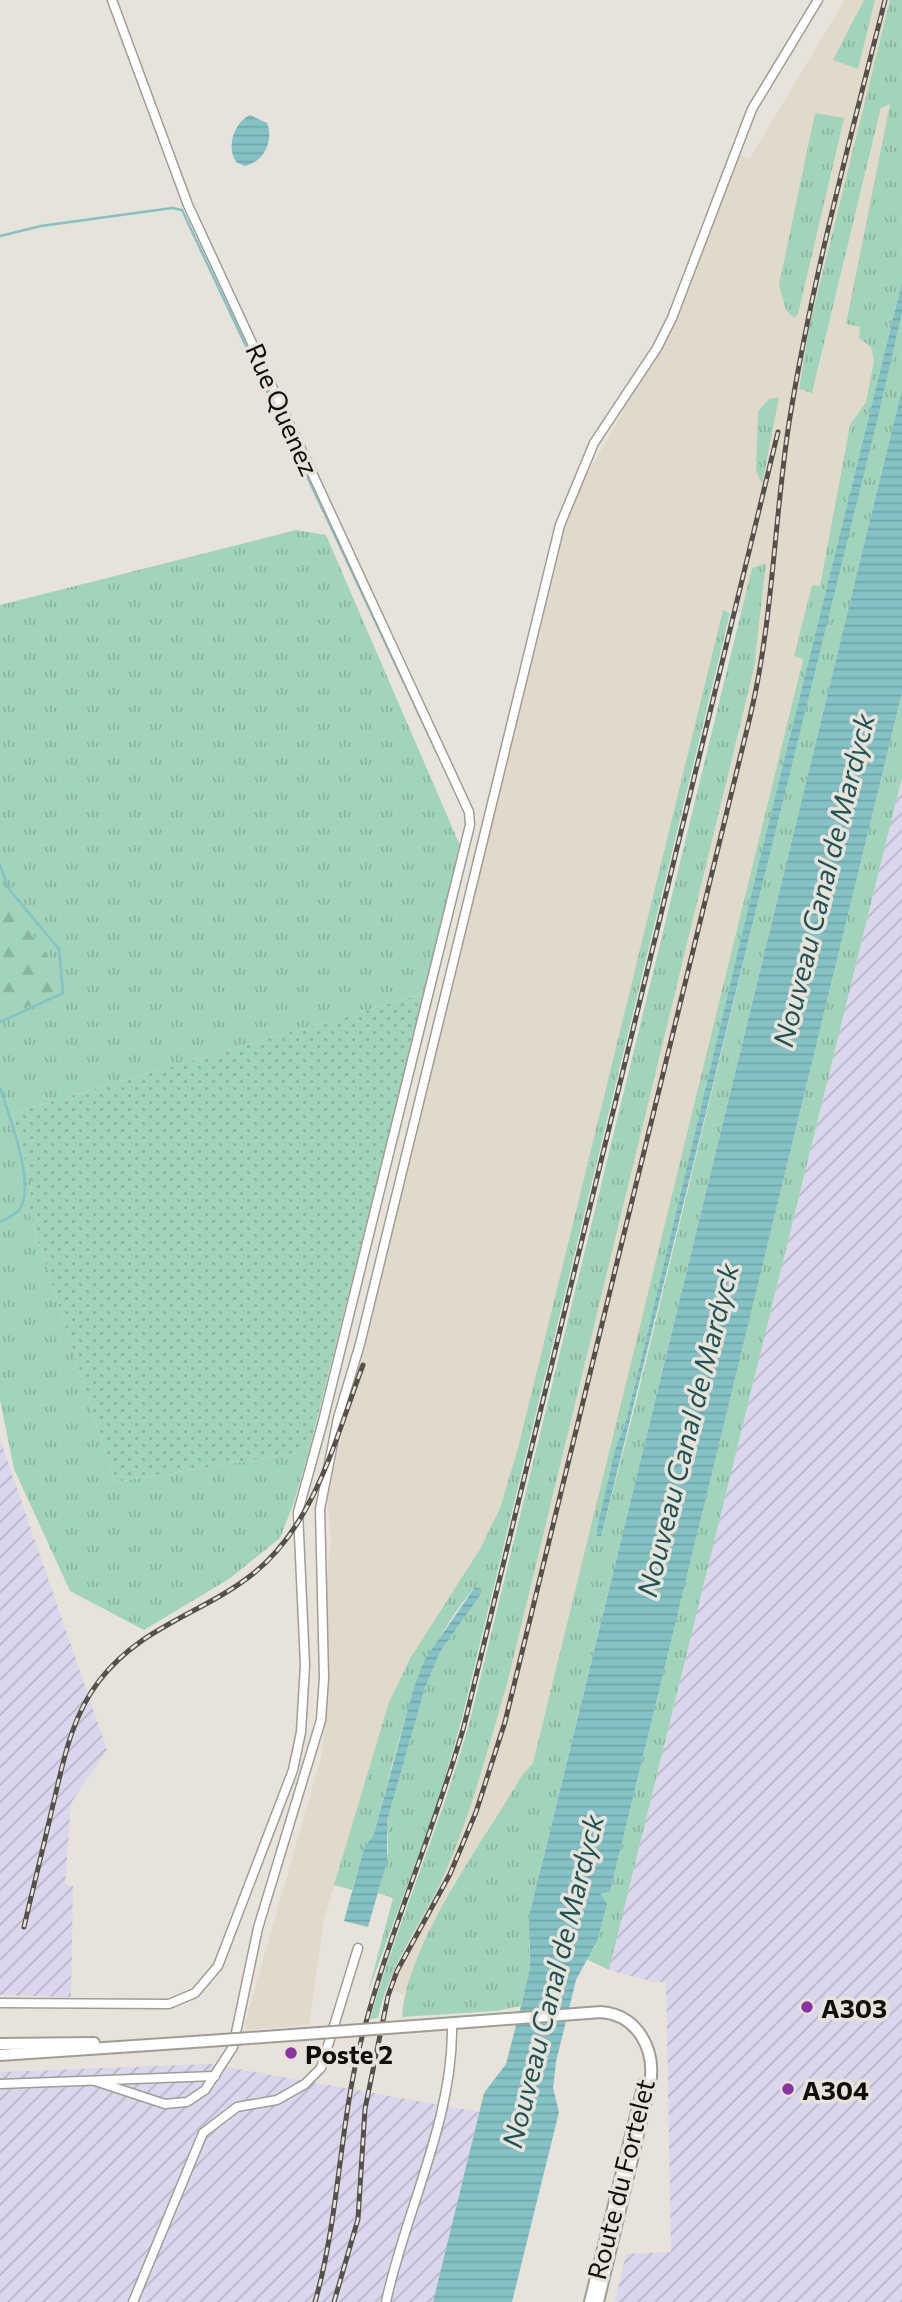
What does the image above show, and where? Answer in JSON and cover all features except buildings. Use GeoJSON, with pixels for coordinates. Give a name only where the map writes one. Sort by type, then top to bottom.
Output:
{"type":"FeatureCollection","features":[{"type":"Feature","properties":{"kind":"main road","name":"Route du Fortelet"},"geometry":{"type":"LineString","coordinates":[[145,2044],[596,2012],[617,2015],[628,2020],[642,2035],[650,2057],[649,2091],[598,2302]]}},
{"type":"Feature","properties":{"kind":"main road"},"geometry":{"type":"LineString","coordinates":[[0,2044],[145,2044]]}},
{"type":"Feature","properties":{"kind":"main road"},"geometry":{"type":"LineString","coordinates":[[0,2055],[145,2044]]}},
{"type":"Feature","properties":{"kind":"main road","name":"Route du Fortelet"},"geometry":{"type":"LineString","coordinates":[[590,2302],[650,2057]]}},
{"type":"Feature","properties":{"kind":"street","name":"Rue Quenez"},"geometry":{"type":"LineString","coordinates":[[0,2003],[175,2003],[195,1993],[209,1980],[218,1966],[287,1791],[300,1739],[305,1675],[299,1503],[323,1421],[470,825],[469,812],[188,205],[112,0]]}},
{"type":"Feature","properties":{"kind":"street"},"geometry":{"type":"LineString","coordinates":[[95,2081],[117,2085],[161,2102],[175,2104],[196,2099],[215,2076],[235,2042],[258,1928],[319,1729],[324,1678],[319,1526],[325,1475],[360,1344],[557,534],[572,491],[594,443],[657,348],[672,318],[755,102],[818,0]]}},
{"type":"Feature","properties":{"kind":"street"},"geometry":{"type":"LineString","coordinates":[[134,2302],[203,2133],[237,2107],[274,2101],[305,2084],[321,2068],[358,1948]]}},
{"type":"Feature","properties":{"kind":"street"},"geometry":{"type":"LineString","coordinates":[[386,2302],[441,2112],[450,2059],[452,2023]]}},
{"type":"Feature","properties":{"kind":"street"},"geometry":{"type":"LineString","coordinates":[[0,2084],[215,2076]]}},
{"type":"Feature","properties":{"kind":"shaded area"},"geometry":{"type":"Polygon","coordinates":[[[845,0],[890,0],[809,328],[799,389],[812,393],[882,107],[891,104],[846,323],[860,327],[859,338],[871,347],[874,361],[866,403],[850,425],[820,586],[812,585],[795,656],[803,658],[533,1764],[522,1775],[455,1882],[404,1995],[386,1988],[392,1970],[445,1873],[507,1684],[754,668],[765,563],[752,568],[741,612],[723,611],[518,1448],[500,1508],[480,1549],[411,1657],[389,1702],[324,1919],[309,2025],[243,2030],[322,1754],[329,1666],[326,1588],[331,1539],[327,1497],[554,565],[571,507],[684,303],[738,154],[750,158],[845,0]]]}},
{"type":"Feature","properties":{"kind":"shaded area"},"geometry":{"type":"Polygon","coordinates":[[[902,777],[902,2302],[615,2302],[626,2254],[671,2252],[666,1982],[654,1982],[609,1970],[902,777]]]}},
{"type":"Feature","properties":{"kind":"shaded area"},"geometry":{"type":"Polygon","coordinates":[[[0,1439],[107,1750],[71,1803],[65,1884],[73,1886],[71,1997],[0,1995],[0,1439]]]}},
{"type":"Feature","properties":{"kind":"shaded area"},"geometry":{"type":"Polygon","coordinates":[[[210,2064],[479,2112],[433,2302],[0,2302],[0,2072],[210,2064]]]}},
{"type":"Feature","properties":{"kind":"green space"},"geometry":{"type":"Polygon","coordinates":[[[864,0],[875,0],[858,69],[833,60],[864,0]]]}},
{"type":"Feature","properties":{"kind":"green space"},"geometry":{"type":"Polygon","coordinates":[[[890,0],[902,0],[902,282],[759,862],[641,1360],[624,1427],[616,1446],[598,1536],[601,1537],[902,313],[902,389],[543,1859],[529,1943],[530,1968],[521,2006],[495,2011],[402,2017],[407,1987],[433,1924],[522,1775],[533,1763],[803,659],[794,656],[812,585],[820,586],[850,425],[866,402],[874,361],[871,347],[859,338],[860,327],[846,324],[890,104],[881,108],[812,393],[799,389],[809,328],[890,0]]]}},
{"type":"Feature","properties":{"kind":"green space"},"geometry":{"type":"Polygon","coordinates":[[[815,113],[844,118],[798,314],[794,318],[786,310],[779,285],[815,113]]]}},
{"type":"Feature","properties":{"kind":"green space"},"geometry":{"type":"Polygon","coordinates":[[[779,397],[762,484],[756,471],[758,411],[769,399],[779,397]]]}},
{"type":"Feature","properties":{"kind":"green space"},"geometry":{"type":"Polygon","coordinates":[[[296,530],[326,535],[465,857],[433,991],[12,1113],[32,1185],[27,1205],[115,1482],[309,1451],[280,1538],[229,1579],[144,1630],[70,1591],[14,1469],[0,1400],[0,605],[296,530]]]}},
{"type":"Feature","properties":{"kind":"green space"},"geometry":{"type":"Polygon","coordinates":[[[766,563],[754,668],[507,1684],[455,1850],[398,1961],[378,2018],[370,2019],[447,1796],[470,1720],[752,568],[766,563]]]}},
{"type":"Feature","properties":{"kind":"green space"},"geometry":{"type":"Polygon","coordinates":[[[723,610],[730,613],[461,1722],[436,1808],[368,1992],[393,1898],[378,1893],[388,1852],[387,1821],[425,1688],[440,1652],[481,1594],[475,1587],[455,1612],[425,1667],[404,1725],[374,1834],[364,1848],[352,1890],[334,1885],[389,1702],[411,1657],[480,1549],[500,1508],[518,1448],[723,610]]]}},
{"type":"Feature","properties":{"kind":"green space"},"geometry":{"type":"Polygon","coordinates":[[[902,693],[902,777],[609,1970],[586,1959],[595,1946],[600,1894],[610,1892],[902,693]]]}},
{"type":"Feature","properties":{"kind":"green space"},"geometry":{"type":"Polygon","coordinates":[[[0,892],[54,966],[59,992],[12,1013],[0,988],[0,892]]]}},
{"type":"Feature","properties":{"kind":"green space"},"geometry":{"type":"Polygon","coordinates":[[[433,991],[388,1138],[309,1451],[115,1482],[27,1205],[32,1185],[12,1113],[433,991]]]}},
{"type":"Feature","properties":{"kind":"water"},"geometry":{"type":"Polygon","coordinates":[[[250,115],[267,123],[269,136],[262,155],[252,164],[245,166],[236,162],[232,142],[240,123],[250,115]]]}},
{"type":"Feature","properties":{"kind":"water"},"geometry":{"type":"Polygon","coordinates":[[[902,282],[902,313],[876,425],[601,1537],[597,1536],[597,1529],[616,1446],[624,1427],[641,1360],[759,862],[902,282]]]}},
{"type":"Feature","properties":{"kind":"water","name":"Nouveau Canal de Mardyck"},"geometry":{"type":"Polygon","coordinates":[[[902,389],[902,693],[610,1892],[600,1894],[607,1904],[597,1941],[576,1980],[556,2062],[553,2088],[559,2112],[512,2302],[433,2302],[484,2093],[506,2064],[521,2006],[530,1968],[529,1917],[902,389]]]}},
{"type":"Feature","properties":{"kind":"water"},"geometry":{"type":"Polygon","coordinates":[[[475,1587],[481,1589],[481,1594],[440,1652],[425,1688],[387,1821],[387,1861],[368,1927],[344,1921],[364,1848],[374,1834],[414,1687],[425,1659],[475,1587]]]}},
{"type":"Feature","properties":{"kind":"waterway"},"geometry":{"type":"LineString","coordinates":[[0,236],[41,226],[172,208],[182,210],[438,755]]}},
{"type":"Feature","properties":{"kind":"waterway"},"geometry":{"type":"LineString","coordinates":[[0,865],[8,888],[59,949],[63,993],[0,1022]]}},
{"type":"Feature","properties":{"kind":"waterway"},"geometry":{"type":"LineString","coordinates":[[0,1088],[20,1150],[25,1185],[24,1199],[19,1210],[0,1222]]}},
{"type":"Feature","properties":{"kind":"railway"},"geometry":{"type":"LineString","coordinates":[[334,2302],[358,2219],[365,2109],[388,1996],[397,1971],[450,1874],[476,1812],[505,1722],[750,717],[764,644],[784,460],[798,370],[832,210],[885,0]]}},
{"type":"Feature","properties":{"kind":"railway"},"geometry":{"type":"LineString","coordinates":[[315,2302],[329,2238],[347,2109],[360,2045],[383,1965],[464,1726],[778,432]]}},
{"type":"Feature","properties":{"kind":"railway"},"geometry":{"type":"LineString","coordinates":[[24,1927],[64,1759],[74,1726],[89,1696],[116,1662],[134,1646],[234,1587],[275,1553],[309,1504],[322,1477],[363,1365]]}},
{"type":"Feature","properties":{"kind":"place","name":"A303"},"geometry":{"type":"Point","coordinates":[807,2007]}},
{"type":"Feature","properties":{"kind":"place","name":"Poste 2"},"geometry":{"type":"Point","coordinates":[291,2053]}},
{"type":"Feature","properties":{"kind":"place","name":"A304"},"geometry":{"type":"Point","coordinates":[788,2089]}}]}
